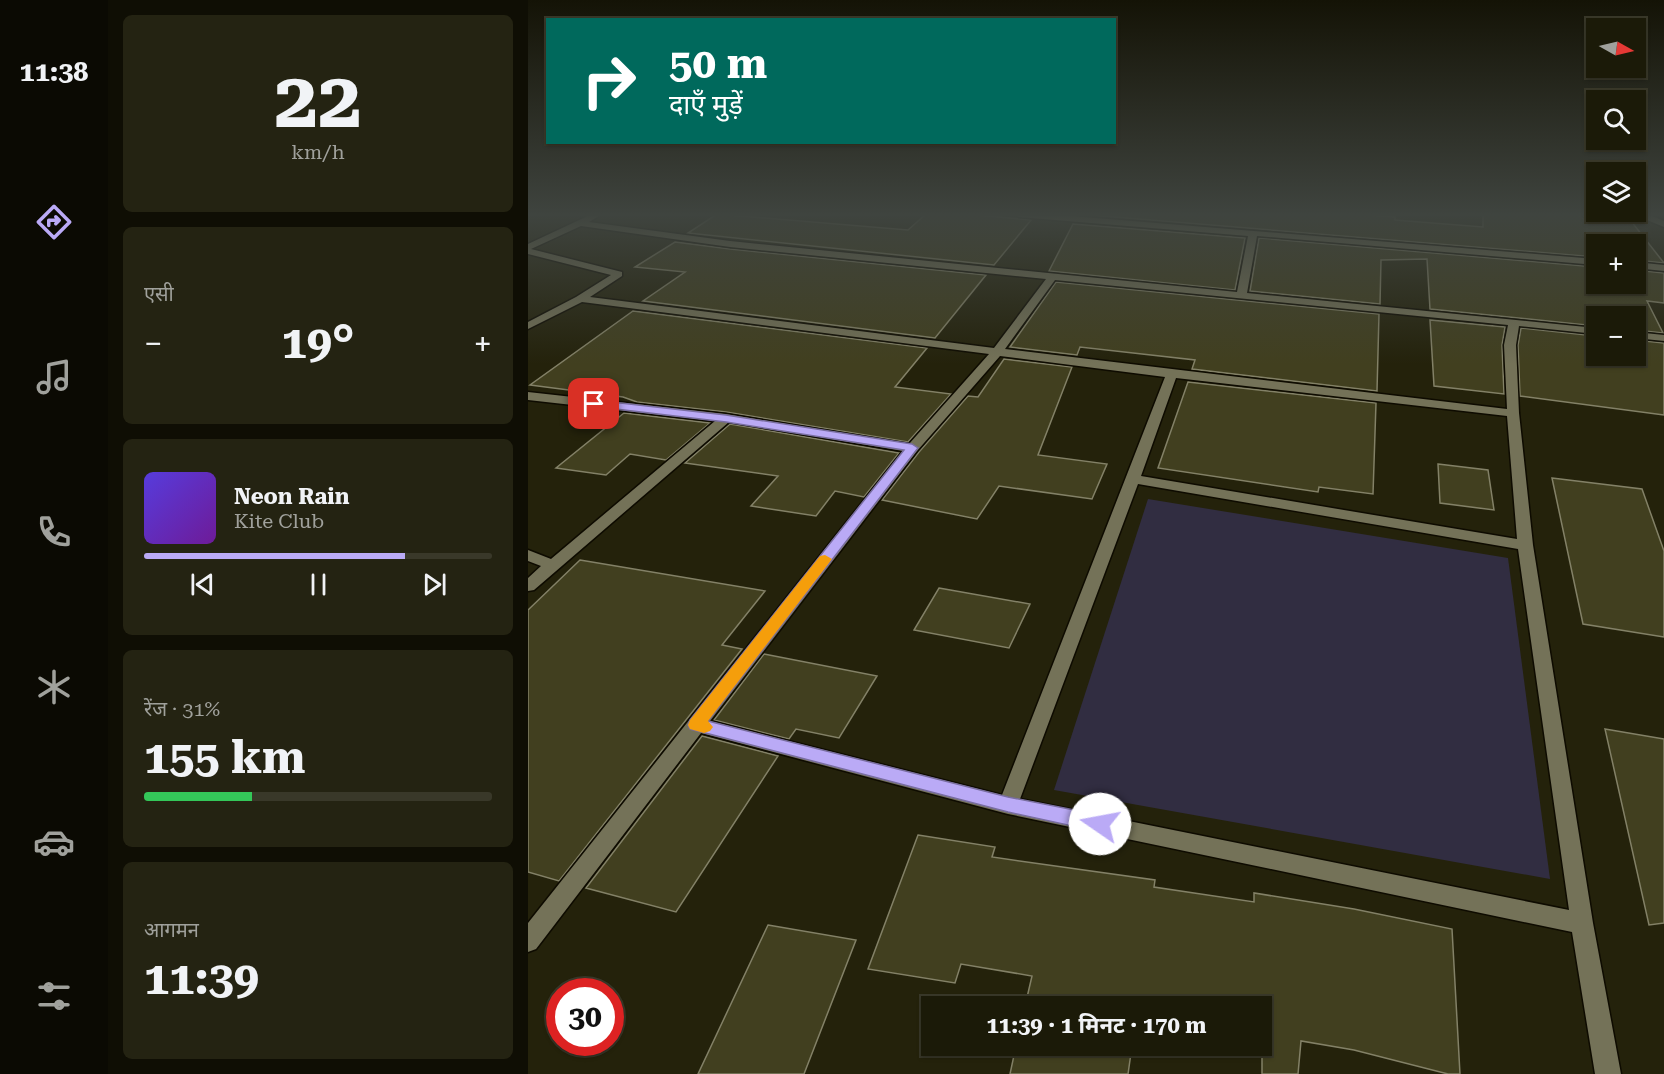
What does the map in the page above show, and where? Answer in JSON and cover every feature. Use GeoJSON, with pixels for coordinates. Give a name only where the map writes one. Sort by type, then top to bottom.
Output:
{"type":"FeatureCollection","features":[{"type":"Feature","properties":{"kind":"street"},"geometry":{"type":"LineString","coordinates":[[528,326],[580,299],[619,274],[580,264]]}},
{"type":"Feature","properties":{"kind":"street"},"geometry":{"type":"LineString","coordinates":[[921,264],[1586,331]]}},
{"type":"Feature","properties":{"kind":"street"},"geometry":{"type":"LineString","coordinates":[[1241,297],[1247,264]]}},
{"type":"Feature","properties":{"kind":"street"},"geometry":{"type":"LineString","coordinates":[[1646,266],[1664,268]]}},
{"type":"Feature","properties":{"kind":"street"},"geometry":{"type":"LineString","coordinates":[[528,941],[912,448],[998,351],[1052,278]]}},
{"type":"Feature","properties":{"kind":"street"},"geometry":{"type":"LineString","coordinates":[[580,299],[1172,374],[1513,412]]}},
{"type":"Feature","properties":{"kind":"street"},"geometry":{"type":"LineString","coordinates":[[1514,323],[1510,345],[1513,412],[1525,545],[1581,923],[1608,1074]]}},
{"type":"Feature","properties":{"kind":"street"},"geometry":{"type":"LineString","coordinates":[[1646,336],[1664,338]]}},
{"type":"Feature","properties":{"kind":"street"},"geometry":{"type":"LineString","coordinates":[[1008,805],[1172,374]]}},
{"type":"Feature","properties":{"kind":"street"},"geometry":{"type":"LineString","coordinates":[[528,396],[726,418],[912,448]]}},
{"type":"Feature","properties":{"kind":"street"},"geometry":{"type":"LineString","coordinates":[[528,586],[726,418]]}},
{"type":"Feature","properties":{"kind":"street"},"geometry":{"type":"LineString","coordinates":[[1132,479],[1525,545]]}},
{"type":"Feature","properties":{"kind":"street"},"geometry":{"type":"LineString","coordinates":[[528,555],[552,565]]}},
{"type":"Feature","properties":{"kind":"street"},"geometry":{"type":"LineString","coordinates":[[696,725],[1008,805],[1581,923]]}},
{"type":"Feature","properties":{"kind":"shaded area"},"geometry":{"type":"Polygon","coordinates":[[[1148,499],[1508,558],[1550,879],[1054,790],[1148,499]]]}},
{"type":"Feature","properties":{"kind":"building"},"geometry":{"type":"Polygon","coordinates":[[[640,264],[879,264],[986,275],[935,338],[643,301],[685,272],[635,267],[640,264]]]}},
{"type":"Feature","properties":{"kind":"building"},"geometry":{"type":"Polygon","coordinates":[[[1053,264],[1240,264],[1235,290],[1049,271],[1053,264]]]}},
{"type":"Feature","properties":{"kind":"building"},"geometry":{"type":"Polygon","coordinates":[[[1255,264],[1381,264],[1380,304],[1250,291],[1255,264]]]}},
{"type":"Feature","properties":{"kind":"building"},"geometry":{"type":"Polygon","coordinates":[[[1427,264],[1586,266],[1586,294],[1646,294],[1646,271],[1664,273],[1664,303],[1647,301],[1663,333],[1646,331],[1646,306],[1586,306],[1586,325],[1430,309],[1427,264]]]}},
{"type":"Feature","properties":{"kind":"building"},"geometry":{"type":"Polygon","coordinates":[[[1056,282],[1379,314],[1377,391],[1192,369],[1195,360],[1080,347],[1077,355],[1010,347],[1056,282]]]}},
{"type":"Feature","properties":{"kind":"building"},"geometry":{"type":"Polygon","coordinates":[[[633,311],[927,348],[895,387],[951,394],[908,442],[726,412],[637,402],[623,397],[530,385],[633,311]]]}},
{"type":"Feature","properties":{"kind":"building"},"geometry":{"type":"Polygon","coordinates":[[[1430,320],[1505,327],[1502,345],[1504,394],[1434,386],[1430,320]]]}},
{"type":"Feature","properties":{"kind":"building"},"geometry":{"type":"Polygon","coordinates":[[[1521,328],[1586,335],[1586,366],[1646,366],[1646,341],[1664,343],[1664,415],[1520,396],[1518,345],[1521,328]]]}},
{"type":"Feature","properties":{"kind":"building"},"geometry":{"type":"Polygon","coordinates":[[[1004,359],[1072,367],[1038,455],[1107,464],[1092,499],[999,486],[977,519],[882,500],[919,452],[968,396],[978,397],[1004,359]]]}},
{"type":"Feature","properties":{"kind":"building"},"geometry":{"type":"Polygon","coordinates":[[[1188,382],[1376,403],[1373,494],[1319,487],[1318,492],[1158,468],[1188,382]]]}},
{"type":"Feature","properties":{"kind":"building"},"geometry":{"type":"Polygon","coordinates":[[[624,413],[710,423],[666,460],[630,454],[606,475],[556,468],[624,413]]]}},
{"type":"Feature","properties":{"kind":"building"},"geometry":{"type":"Polygon","coordinates":[[[730,424],[899,453],[864,497],[835,491],[816,516],[751,506],[778,476],[685,463],[730,424]]]}},
{"type":"Feature","properties":{"kind":"building"},"geometry":{"type":"Polygon","coordinates":[[[1438,464],[1488,470],[1494,510],[1440,503],[1438,464]]]}},
{"type":"Feature","properties":{"kind":"building"},"geometry":{"type":"Polygon","coordinates":[[[1552,478],[1642,489],[1664,551],[1664,637],[1583,624],[1552,478]]]}},
{"type":"Feature","properties":{"kind":"building"},"geometry":{"type":"Polygon","coordinates":[[[580,560],[765,591],[722,645],[742,649],[559,881],[528,872],[528,610],[580,560]]]}},
{"type":"Feature","properties":{"kind":"building"},"geometry":{"type":"Polygon","coordinates":[[[939,588],[1030,604],[1009,648],[914,630],[939,588]]]}},
{"type":"Feature","properties":{"kind":"building"},"geometry":{"type":"Polygon","coordinates":[[[764,654],[877,676],[839,738],[796,729],[789,739],[714,720],[764,654]]]}},
{"type":"Feature","properties":{"kind":"building"},"geometry":{"type":"Polygon","coordinates":[[[1605,729],[1664,739],[1664,923],[1649,925],[1605,729]]]}},
{"type":"Feature","properties":{"kind":"building"},"geometry":{"type":"Polygon","coordinates":[[[702,736],[778,756],[676,912],[586,888],[702,736]]]}},
{"type":"Feature","properties":{"kind":"building"},"geometry":{"type":"Polygon","coordinates":[[[918,835],[995,847],[992,857],[1155,880],[1154,887],[1254,902],[1254,893],[1354,909],[1452,929],[1460,1074],[1448,1074],[1354,1050],[1301,1041],[1298,1074],[1262,1074],[1262,1056],[1272,1056],[1272,996],[1027,996],[1032,976],[961,964],[955,983],[868,969],[918,835]]]}},
{"type":"Feature","properties":{"kind":"building"},"geometry":{"type":"Polygon","coordinates":[[[768,925],[856,940],[804,1074],[698,1074],[768,925]]]}},
{"type":"Feature","properties":{"kind":"building"},"geometry":{"type":"Polygon","coordinates":[[[1014,1056],[1131,1056],[1128,1074],[1010,1074],[1014,1056]]]}},
{"type":"Feature","properties":{"kind":"slow traffic"},"geometry":{"type":"LineString","coordinates":[[704,727],[696,725],[825,559]]}},
{"type":"Feature","properties":{"kind":"route"},"geometry":{"type":"LineString","coordinates":[[594,404],[726,418],[912,448],[696,725],[1008,805],[1100,824]]}}]}
